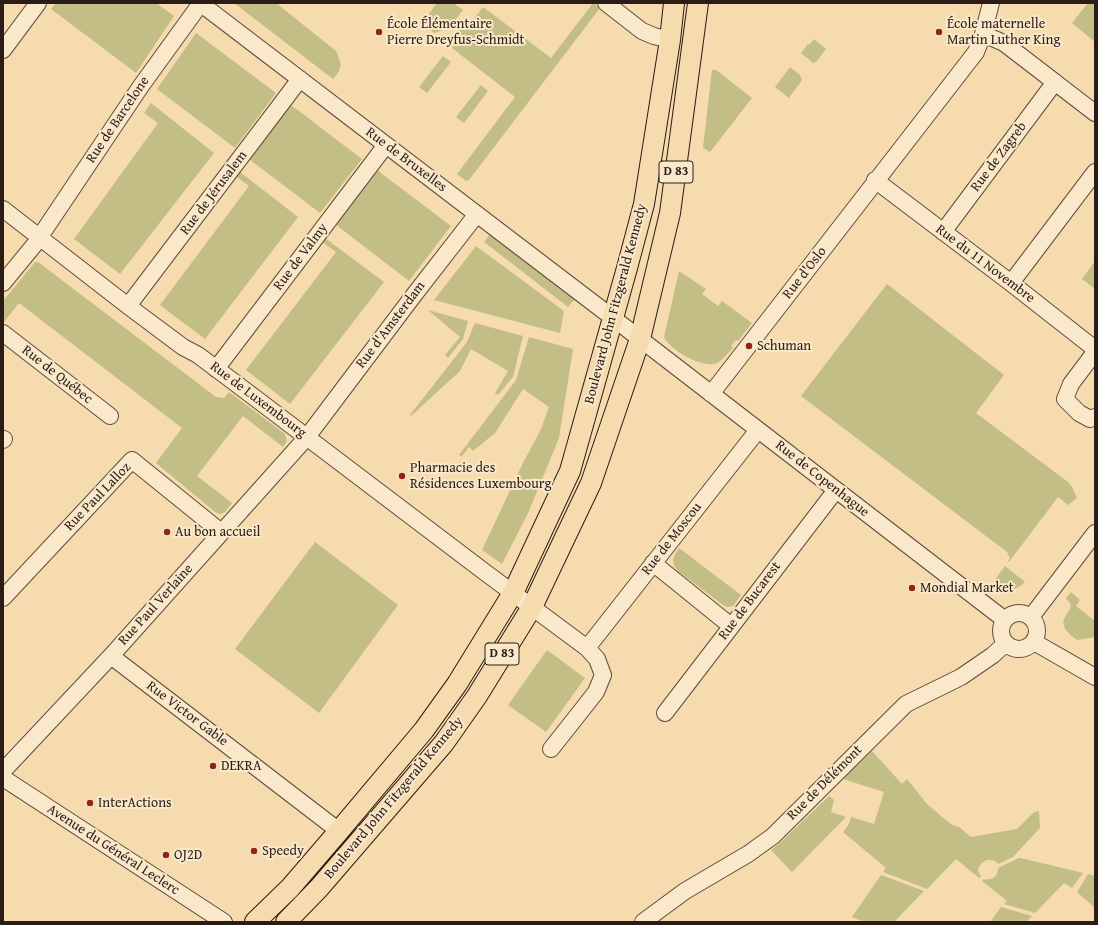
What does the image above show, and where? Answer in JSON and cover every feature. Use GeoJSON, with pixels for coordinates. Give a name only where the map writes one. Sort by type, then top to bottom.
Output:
{"type":"FeatureCollection","features":[{"type":"Feature","properties":{"kind":"main road","name":"Boulevard John Fitzgerald Kennedy"},"geometry":{"type":"LineString","coordinates":[[255,922],[290,888],[424,730],[456,684],[513,593],[570,471],[644,204],[670,40],[674,3]]}},
{"type":"Feature","properties":{"kind":"main road","name":"Boulevard John Fitzgerald Kennedy"},"geometry":{"type":"LineString","coordinates":[[286,922],[319,888],[444,743],[477,696],[532,607],[591,483],[640,339],[670,212],[698,3]]}},
{"type":"Feature","properties":{"kind":"street"},"geometry":{"type":"LineString","coordinates":[[3,50],[38,3]]}},
{"type":"Feature","properties":{"kind":"street","name":"Rue de Bruxelles"},"geometry":{"type":"LineString","coordinates":[[200,3],[640,339]]}},
{"type":"Feature","properties":{"kind":"street","name":"Rue de Barcelone"},"geometry":{"type":"LineString","coordinates":[[3,283],[34,244],[141,86],[200,3]]}},
{"type":"Feature","properties":{"kind":"street"},"geometry":{"type":"LineString","coordinates":[[606,3],[642,31],[670,40]]}},
{"type":"Feature","properties":{"kind":"street"},"geometry":{"type":"LineString","coordinates":[[991,3],[983,34],[1004,43],[1095,113]]}},
{"type":"Feature","properties":{"kind":"street","name":"Rue d'Oslo"},"geometry":{"type":"LineString","coordinates":[[711,394],[875,180],[976,52],[983,34]]}},
{"type":"Feature","properties":{"kind":"street","name":"Rue de Jérusalem"},"geometry":{"type":"LineString","coordinates":[[128,306],[300,79]]}},
{"type":"Feature","properties":{"kind":"street","name":"Rue de Zagreb"},"geometry":{"type":"LineString","coordinates":[[942,232],[1055,82]]}},
{"type":"Feature","properties":{"kind":"street","name":"Rue de Valmy"},"geometry":{"type":"LineString","coordinates":[[216,368],[386,145]]}},
{"type":"Feature","properties":{"kind":"street"},"geometry":{"type":"LineString","coordinates":[[1011,283],[1095,172]]}},
{"type":"Feature","properties":{"kind":"street","name":"Rue du 11 Novembre"},"geometry":{"type":"LineString","coordinates":[[875,180],[1011,283],[1095,351]]}},
{"type":"Feature","properties":{"kind":"street","name":"Rue de Luxembourg"},"geometry":{"type":"LineString","coordinates":[[3,210],[183,347],[216,368],[307,436],[513,593]]}},
{"type":"Feature","properties":{"kind":"street","name":"Rue d'Amsterdam"},"geometry":{"type":"LineString","coordinates":[[307,436],[477,214]]}},
{"type":"Feature","properties":{"kind":"street","name":"Rue de Québec"},"geometry":{"type":"LineString","coordinates":[[3,333],[110,416]]}},
{"type":"Feature","properties":{"kind":"street","name":"Rue de Copenhague"},"geometry":{"type":"LineString","coordinates":[[640,339],[1004,620]]}},
{"type":"Feature","properties":{"kind":"street"},"geometry":{"type":"LineString","coordinates":[[1095,351],[1071,384],[1064,399],[1078,413],[1090,419],[1095,417]]}},
{"type":"Feature","properties":{"kind":"street","name":"Rue de Moscou"},"geometry":{"type":"LineString","coordinates":[[587,648],[758,430]]}},
{"type":"Feature","properties":{"kind":"street","name":"Rue Paul Verlaine"},"geometry":{"type":"LineString","coordinates":[[3,771],[111,656],[307,436]]}},
{"type":"Feature","properties":{"kind":"street","name":"Rue Paul Lalloz"},"geometry":{"type":"LineString","coordinates":[[3,598],[132,460],[221,532]]}},
{"type":"Feature","properties":{"kind":"street","name":"Rue de Bucarest"},"geometry":{"type":"LineString","coordinates":[[665,713],[836,490]]}},
{"type":"Feature","properties":{"kind":"street"},"geometry":{"type":"LineString","coordinates":[[1031,617],[1095,533]]}},
{"type":"Feature","properties":{"kind":"street"},"geometry":{"type":"LineString","coordinates":[[653,563],[731,626]]}},
{"type":"Feature","properties":{"kind":"street"},"geometry":{"type":"LineString","coordinates":[[513,593],[587,648],[597,659],[603,675],[596,692],[551,749]]}},
{"type":"Feature","properties":{"kind":"street"},"geometry":{"type":"LineString","coordinates":[[1017,613],[1024,613],[1031,617],[1035,622],[1037,629],[1037,636],[1034,642],[1023,649],[1011,647],[1006,643],[1002,638],[1001,632],[1004,620],[1010,615],[1017,613]]}},
{"type":"Feature","properties":{"kind":"street"},"geometry":{"type":"LineString","coordinates":[[1034,642],[1095,677]]}},
{"type":"Feature","properties":{"kind":"street","name":"Rue de Délémont"},"geometry":{"type":"LineString","coordinates":[[643,922],[685,891],[748,854],[773,836],[906,704],[961,677],[993,655],[1006,643]]}},
{"type":"Feature","properties":{"kind":"street","name":"Rue Victor Gable"},"geometry":{"type":"LineString","coordinates":[[111,656],[339,831]]}},
{"type":"Feature","properties":{"kind":"street","name":"Avenue du Général Leclerc"},"geometry":{"type":"LineString","coordinates":[[3,778],[224,922]]}},
{"type":"Feature","properties":{"kind":"shaded area"},"geometry":{"type":"Polygon","coordinates":[[[56,3],[156,3],[174,16],[136,73],[51,9],[56,3]]]}},
{"type":"Feature","properties":{"kind":"shaded area"},"geometry":{"type":"Polygon","coordinates":[[[234,3],[276,3],[336,51],[340,63],[339,72],[333,79],[234,3]]]}},
{"type":"Feature","properties":{"kind":"shaded area"},"geometry":{"type":"Polygon","coordinates":[[[437,3],[453,3],[463,10],[449,28],[434,33],[422,23],[437,3]]]}},
{"type":"Feature","properties":{"kind":"shaded area"},"geometry":{"type":"Polygon","coordinates":[[[593,3],[600,8],[469,180],[466,181],[457,174],[515,97],[452,48],[455,32],[468,27],[483,7],[551,58],[593,3]]]}},
{"type":"Feature","properties":{"kind":"shaded area"},"geometry":{"type":"Polygon","coordinates":[[[1088,3],[1095,3],[1095,42],[1072,23],[1088,3]]]}},
{"type":"Feature","properties":{"kind":"shaded area"},"geometry":{"type":"Polygon","coordinates":[[[196,33],[276,93],[235,148],[157,89],[196,33]]]}},
{"type":"Feature","properties":{"kind":"shaded area"},"geometry":{"type":"Polygon","coordinates":[[[814,39],[826,49],[816,62],[813,63],[801,53],[814,39]]]}},
{"type":"Feature","properties":{"kind":"shaded area"},"geometry":{"type":"Polygon","coordinates":[[[443,56],[451,62],[427,93],[419,87],[443,56]]]}},
{"type":"Feature","properties":{"kind":"shaded area"},"geometry":{"type":"Polygon","coordinates":[[[790,67],[800,75],[802,80],[789,98],[775,87],[790,67]]]}},
{"type":"Feature","properties":{"kind":"shaded area"},"geometry":{"type":"Polygon","coordinates":[[[712,70],[716,70],[752,98],[710,152],[703,148],[712,70]]]}},
{"type":"Feature","properties":{"kind":"shaded area"},"geometry":{"type":"Polygon","coordinates":[[[481,85],[488,91],[464,123],[456,117],[481,85]]]}},
{"type":"Feature","properties":{"kind":"shaded area"},"geometry":{"type":"Polygon","coordinates":[[[151,103],[214,153],[120,274],[74,239],[158,123],[144,113],[151,103]]]}},
{"type":"Feature","properties":{"kind":"shaded area"},"geometry":{"type":"Polygon","coordinates":[[[291,105],[362,159],[320,213],[249,159],[291,105]]]}},
{"type":"Feature","properties":{"kind":"shaded area"},"geometry":{"type":"Polygon","coordinates":[[[377,170],[451,226],[409,281],[335,224],[377,170]]]}},
{"type":"Feature","properties":{"kind":"shaded area"},"geometry":{"type":"Polygon","coordinates":[[[240,172],[298,217],[205,339],[160,305],[249,186],[237,177],[240,172]]]}},
{"type":"Feature","properties":{"kind":"shaded area"},"geometry":{"type":"Polygon","coordinates":[[[490,234],[575,299],[568,307],[484,242],[490,234]]]}},
{"type":"Feature","properties":{"kind":"shaded area"},"geometry":{"type":"Polygon","coordinates":[[[325,238],[384,282],[290,404],[246,370],[336,252],[322,242],[325,238]]]}},
{"type":"Feature","properties":{"kind":"shaded area"},"geometry":{"type":"Polygon","coordinates":[[[476,246],[564,311],[560,333],[434,300],[476,246]]]}},
{"type":"Feature","properties":{"kind":"shaded area"},"geometry":{"type":"Polygon","coordinates":[[[1095,261],[1095,289],[1082,279],[1095,261]]]}},
{"type":"Feature","properties":{"kind":"shaded area"},"geometry":{"type":"Polygon","coordinates":[[[35,262],[38,262],[216,397],[224,398],[229,392],[284,433],[286,440],[283,447],[243,416],[197,476],[232,503],[225,512],[220,514],[215,512],[156,463],[182,428],[19,303],[4,322],[3,321],[3,301],[35,262]]]}},
{"type":"Feature","properties":{"kind":"shaded area"},"geometry":{"type":"Polygon","coordinates":[[[679,271],[706,289],[702,294],[718,306],[722,301],[752,323],[738,341],[736,340],[731,346],[733,348],[717,363],[711,364],[695,361],[679,353],[667,342],[664,337],[679,271]]]}},
{"type":"Feature","properties":{"kind":"shaded area"},"geometry":{"type":"Polygon","coordinates":[[[887,284],[1004,375],[976,413],[1068,482],[1077,498],[1068,505],[1058,497],[1009,562],[1008,561],[1010,558],[1007,552],[801,396],[887,284]]]}},
{"type":"Feature","properties":{"kind":"shaded area"},"geometry":{"type":"Polygon","coordinates":[[[428,310],[468,321],[463,339],[448,358],[445,355],[460,337],[428,310]]]}},
{"type":"Feature","properties":{"kind":"shaded area"},"geometry":{"type":"Polygon","coordinates":[[[475,323],[523,336],[513,377],[498,395],[495,393],[508,371],[471,349],[460,371],[411,416],[410,415],[467,342],[475,323]]]}},
{"type":"Feature","properties":{"kind":"shaded area"},"geometry":{"type":"Polygon","coordinates":[[[529,337],[573,349],[559,438],[529,511],[502,564],[482,550],[523,463],[541,429],[549,407],[523,389],[495,433],[473,451],[469,447],[462,456],[459,455],[516,380],[529,337]]]}},
{"type":"Feature","properties":{"kind":"shaded area"},"geometry":{"type":"Polygon","coordinates":[[[315,542],[398,605],[319,713],[235,649],[315,542]]]}},
{"type":"Feature","properties":{"kind":"shaded area"},"geometry":{"type":"Polygon","coordinates":[[[679,548],[741,595],[733,606],[727,607],[723,605],[678,571],[673,560],[679,548]]]}},
{"type":"Feature","properties":{"kind":"shaded area"},"geometry":{"type":"Polygon","coordinates":[[[1005,566],[1025,582],[1016,588],[1010,589],[1002,587],[994,581],[1005,566]]]}},
{"type":"Feature","properties":{"kind":"shaded area"},"geometry":{"type":"Polygon","coordinates":[[[1071,592],[1080,600],[1076,606],[1095,621],[1095,637],[1077,640],[1065,629],[1063,623],[1064,619],[1071,605],[1066,598],[1071,592]]]}},
{"type":"Feature","properties":{"kind":"shaded area"},"geometry":{"type":"Polygon","coordinates":[[[547,650],[585,678],[546,732],[508,705],[547,650]]]}},
{"type":"Feature","properties":{"kind":"shaded area"},"geometry":{"type":"Polygon","coordinates":[[[872,751],[902,784],[907,779],[927,804],[952,825],[959,827],[971,837],[1017,829],[1034,812],[1039,811],[1040,828],[1013,857],[998,864],[992,860],[986,860],[981,864],[978,870],[981,877],[979,878],[956,859],[927,889],[883,872],[886,868],[843,832],[849,824],[851,817],[874,824],[884,792],[843,779],[872,751]]]}},
{"type":"Feature","properties":{"kind":"shaded area"},"geometry":{"type":"Polygon","coordinates":[[[829,796],[834,800],[831,812],[846,817],[792,872],[771,850],[829,796]]]}},
{"type":"Feature","properties":{"kind":"shaded area"},"geometry":{"type":"Polygon","coordinates":[[[1019,858],[1083,873],[1072,888],[1064,883],[1035,913],[1004,904],[1007,901],[982,881],[983,879],[994,878],[997,874],[998,868],[1019,858]]]}},
{"type":"Feature","properties":{"kind":"shaded area"},"geometry":{"type":"Polygon","coordinates":[[[1088,874],[1095,876],[1095,908],[1077,892],[1088,874]]]}},
{"type":"Feature","properties":{"kind":"shaded area"},"geometry":{"type":"Polygon","coordinates":[[[881,875],[924,891],[894,922],[865,922],[852,917],[881,875]]]}},
{"type":"Feature","properties":{"kind":"shaded area"},"geometry":{"type":"Polygon","coordinates":[[[1001,907],[1032,916],[1026,922],[990,922],[1001,907]]]}},
{"type":"Feature","properties":{"kind":"place","name":"École Élémentaire Pierre Dreyfus-Schmidt"},"geometry":{"type":"Point","coordinates":[379,32]}},
{"type":"Feature","properties":{"kind":"place","name":"École maternelle Martin Luther King"},"geometry":{"type":"Point","coordinates":[939,32]}},
{"type":"Feature","properties":{"kind":"place","name":"Schuman"},"geometry":{"type":"Point","coordinates":[749,346]}},
{"type":"Feature","properties":{"kind":"place","name":"Pharmacie des Résidences Luxembourg"},"geometry":{"type":"Point","coordinates":[402,476]}},
{"type":"Feature","properties":{"kind":"place","name":"Au bon accueil"},"geometry":{"type":"Point","coordinates":[167,532]}},
{"type":"Feature","properties":{"kind":"place","name":"Mondial Market"},"geometry":{"type":"Point","coordinates":[912,588]}},
{"type":"Feature","properties":{"kind":"place","name":"DEKRA"},"geometry":{"type":"Point","coordinates":[213,766]}},
{"type":"Feature","properties":{"kind":"place","name":"InterActions"},"geometry":{"type":"Point","coordinates":[90,803]}},
{"type":"Feature","properties":{"kind":"place","name":"Speedy"},"geometry":{"type":"Point","coordinates":[254,851]}},
{"type":"Feature","properties":{"kind":"place","name":"OJ2D"},"geometry":{"type":"Point","coordinates":[166,855]}}]}
